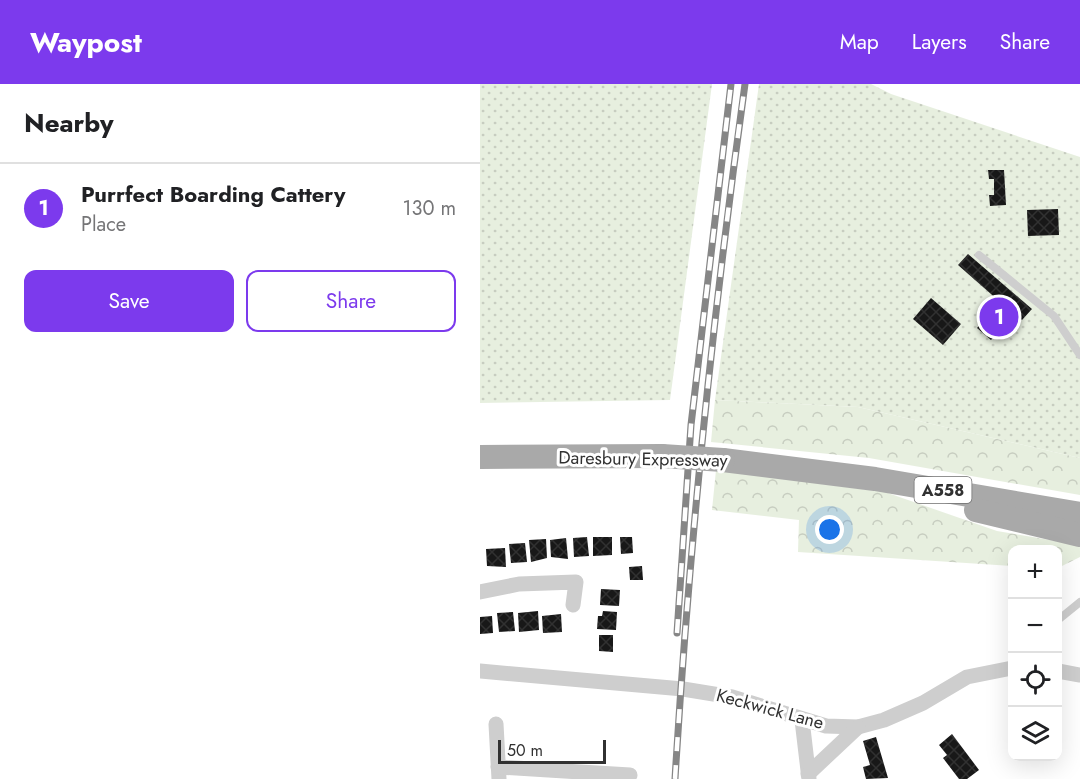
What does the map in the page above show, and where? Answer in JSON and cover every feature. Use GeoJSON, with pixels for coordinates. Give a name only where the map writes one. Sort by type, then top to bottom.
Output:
{"type":"FeatureCollection","features":[{"type":"Feature","properties":{"kind":"main road","name":"Daresbury Expressway"},"geometry":{"type":"LineString","coordinates":[[480,457],[662,456],[723,460],[875,478],[1080,514]]}},
{"type":"Feature","properties":{"kind":"main road","name":"Daresbury Expressway"},"geometry":{"type":"LineString","coordinates":[[805,469],[1080,535]]}},
{"type":"Feature","properties":{"kind":"street"},"geometry":{"type":"LineString","coordinates":[[480,592],[519,584],[576,582],[573,605]]}},
{"type":"Feature","properties":{"kind":"street","name":"Keckwick Lane"},"geometry":{"type":"LineString","coordinates":[[480,671],[683,689],[732,697],[826,726],[858,727],[884,720],[923,703],[967,677],[1008,669]]}},
{"type":"Feature","properties":{"kind":"street"},"geometry":{"type":"LineString","coordinates":[[1062,672],[1080,675]]}},
{"type":"Feature","properties":{"kind":"street"},"geometry":{"type":"LineString","coordinates":[[802,720],[809,776]]}},
{"type":"Feature","properties":{"kind":"street"},"geometry":{"type":"LineString","coordinates":[[496,724],[499,773],[630,776]]}},
{"type":"Feature","properties":{"kind":"street"},"geometry":{"type":"LineString","coordinates":[[809,776],[858,727]]}},
{"type":"Feature","properties":{"kind":"lane"},"geometry":{"type":"LineString","coordinates":[[979,255],[1054,316],[1080,356]]}},
{"type":"Feature","properties":{"kind":"lane"},"geometry":{"type":"LineString","coordinates":[[1062,617],[1080,602]]}},
{"type":"Feature","properties":{"kind":"green space"},"geometry":{"type":"Polygon","coordinates":[[[480,84],[712,84],[670,400],[480,403],[480,84]]]}},
{"type":"Feature","properties":{"kind":"green space"},"geometry":{"type":"Polygon","coordinates":[[[759,84],[871,84],[891,94],[1080,157],[1080,458],[858,407],[715,400],[759,84]]]}},
{"type":"Feature","properties":{"kind":"green space"},"geometry":{"type":"Polygon","coordinates":[[[715,400],[858,407],[1080,458],[1080,495],[869,458],[711,442],[715,400]]]}},
{"type":"Feature","properties":{"kind":"green space"},"geometry":{"type":"Polygon","coordinates":[[[716,470],[885,492],[997,531],[1080,545],[1080,557],[1062,566],[1062,545],[1008,545],[1008,566],[798,552],[799,520],[712,510],[716,470]]]}},
{"type":"Feature","properties":{"kind":"building"},"geometry":{"type":"Polygon","coordinates":[[[988,170],[1004,170],[1006,205],[990,206],[989,195],[994,195],[994,179],[989,179],[988,170]]]}},
{"type":"Feature","properties":{"kind":"building"},"geometry":{"type":"Polygon","coordinates":[[[1058,209],[1059,235],[1028,236],[1027,210],[1058,209]]]}},
{"type":"Feature","properties":{"kind":"building"},"geometry":{"type":"Polygon","coordinates":[[[968,254],[1032,309],[1022,320],[1015,313],[991,340],[977,328],[1000,302],[958,265],[968,254]]]}},
{"type":"Feature","properties":{"kind":"building"},"geometry":{"type":"Polygon","coordinates":[[[931,298],[961,324],[943,345],[913,319],[931,298]]]}},
{"type":"Feature","properties":{"kind":"building"},"geometry":{"type":"Polygon","coordinates":[[[587,537],[589,556],[574,557],[573,538],[587,537]]]}},
{"type":"Feature","properties":{"kind":"building"},"geometry":{"type":"Polygon","coordinates":[[[593,537],[612,537],[612,555],[593,556],[593,537]]]}},
{"type":"Feature","properties":{"kind":"building"},"geometry":{"type":"Polygon","coordinates":[[[620,537],[632,537],[633,553],[621,554],[620,537]]]}},
{"type":"Feature","properties":{"kind":"building"},"geometry":{"type":"Polygon","coordinates":[[[566,538],[568,559],[551,557],[550,540],[566,538]]]}},
{"type":"Feature","properties":{"kind":"building"},"geometry":{"type":"Polygon","coordinates":[[[546,539],[547,558],[531,562],[529,540],[546,539]]]}},
{"type":"Feature","properties":{"kind":"building"},"geometry":{"type":"Polygon","coordinates":[[[525,543],[527,562],[511,563],[509,544],[525,543]]]}},
{"type":"Feature","properties":{"kind":"building"},"geometry":{"type":"Polygon","coordinates":[[[505,548],[506,567],[487,566],[486,549],[505,548]]]}},
{"type":"Feature","properties":{"kind":"building"},"geometry":{"type":"Polygon","coordinates":[[[642,566],[643,580],[630,580],[629,567],[642,566]]]}},
{"type":"Feature","properties":{"kind":"building"},"geometry":{"type":"Polygon","coordinates":[[[601,589],[620,590],[619,606],[600,605],[601,589]]]}},
{"type":"Feature","properties":{"kind":"building"},"geometry":{"type":"Polygon","coordinates":[[[538,611],[539,630],[519,632],[518,613],[538,611]]]}},
{"type":"Feature","properties":{"kind":"building"},"geometry":{"type":"Polygon","coordinates":[[[603,611],[617,612],[616,630],[597,629],[598,616],[602,616],[603,611]]]}},
{"type":"Feature","properties":{"kind":"building"},"geometry":{"type":"Polygon","coordinates":[[[513,612],[515,631],[499,632],[497,613],[513,612]]]}},
{"type":"Feature","properties":{"kind":"building"},"geometry":{"type":"Polygon","coordinates":[[[561,614],[562,632],[543,633],[542,616],[561,614]]]}},
{"type":"Feature","properties":{"kind":"building"},"geometry":{"type":"Polygon","coordinates":[[[492,616],[493,633],[480,634],[480,617],[492,616]]]}},
{"type":"Feature","properties":{"kind":"building"},"geometry":{"type":"Polygon","coordinates":[[[599,635],[613,635],[613,652],[599,651],[599,635]]]}},
{"type":"Feature","properties":{"kind":"building"},"geometry":{"type":"Polygon","coordinates":[[[952,734],[979,770],[967,779],[959,779],[943,758],[947,755],[939,745],[952,734]]]}},
{"type":"Feature","properties":{"kind":"building"},"geometry":{"type":"Polygon","coordinates":[[[876,737],[888,778],[866,779],[863,767],[870,765],[863,741],[876,737]]]}},
{"type":"Feature","properties":{"kind":"railway"},"geometry":{"type":"LineString","coordinates":[[677,633],[691,425],[731,84]]}},
{"type":"Feature","properties":{"kind":"railway"},"geometry":{"type":"LineString","coordinates":[[675,779],[687,605],[703,431],[745,84]]}},
{"type":"Feature","properties":{"kind":"place","name":"Purrfect Boarding Cattery"},"geometry":{"type":"Point","coordinates":[999,317]}}]}
